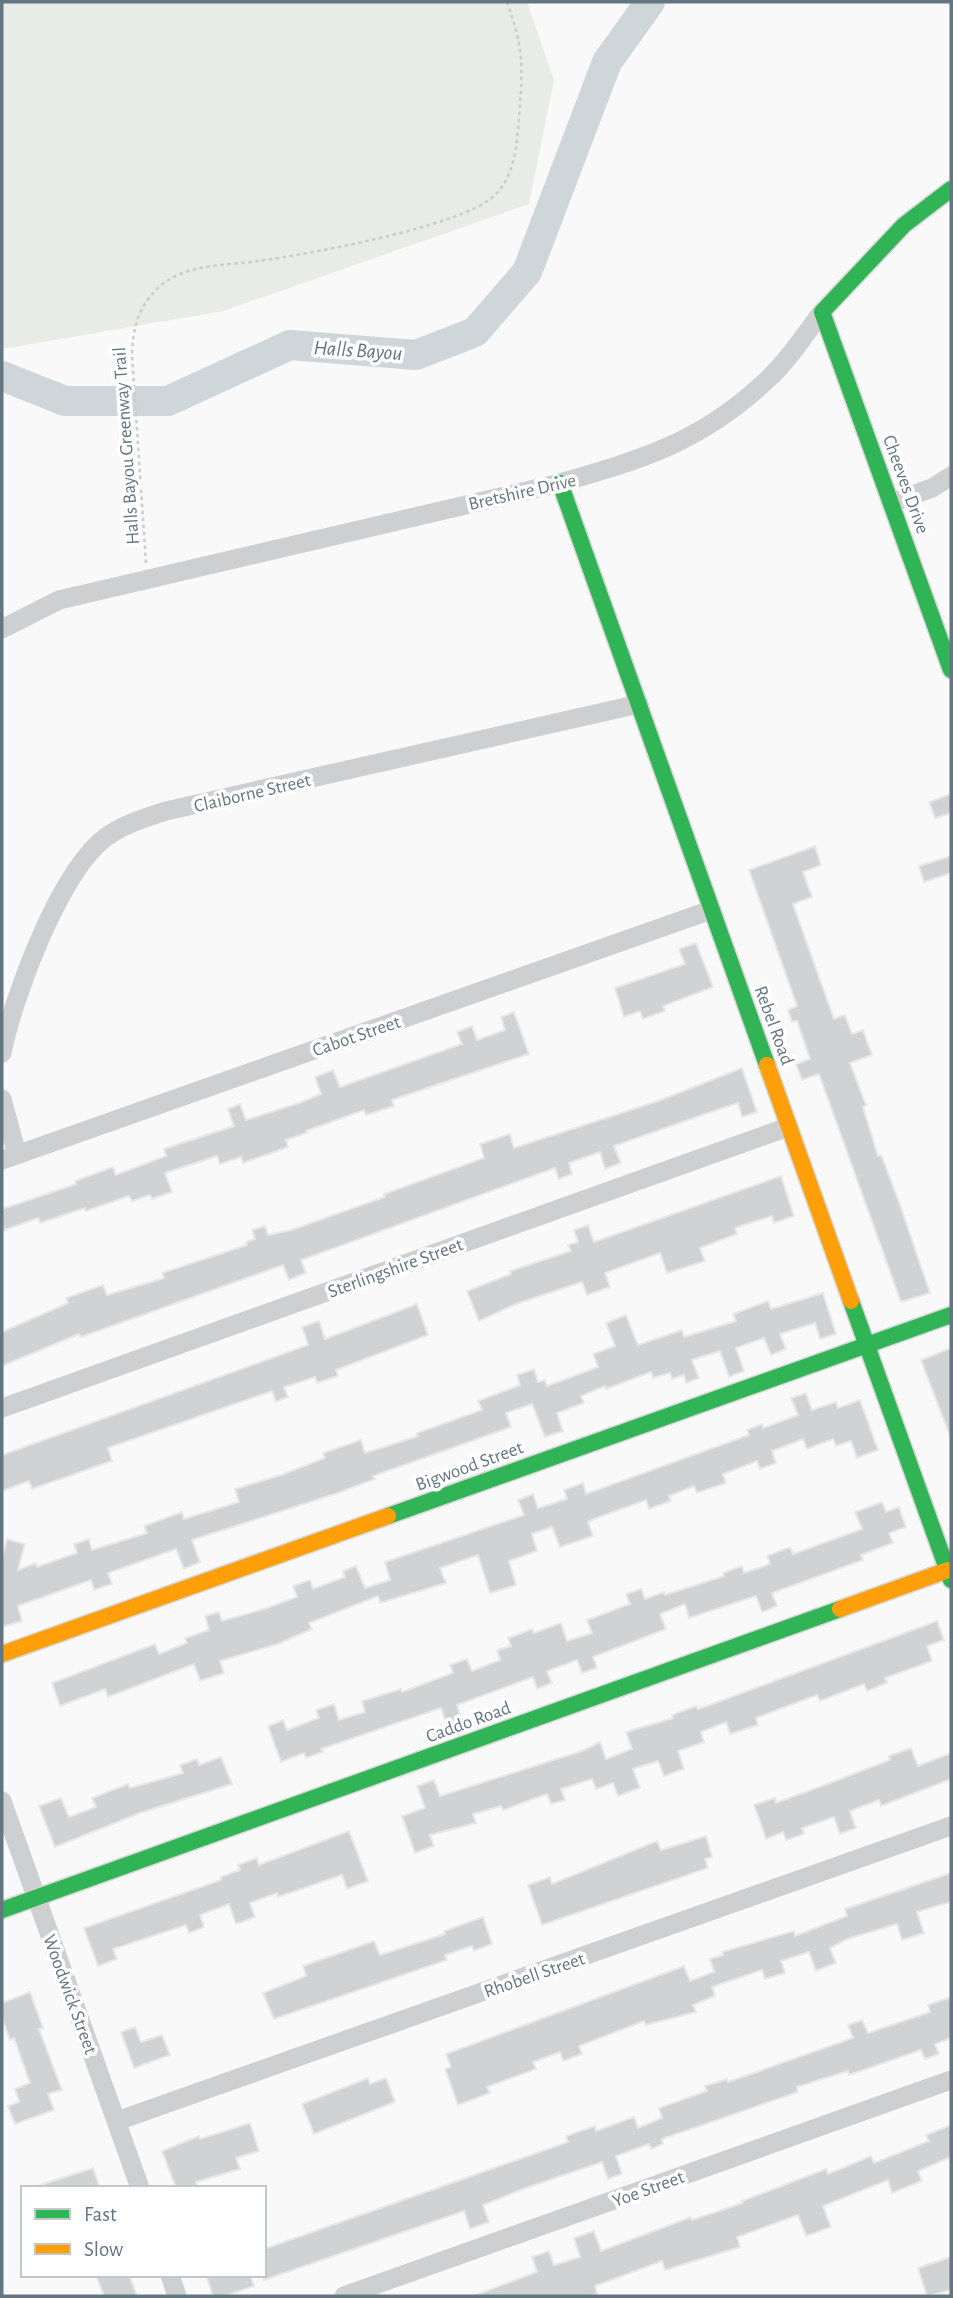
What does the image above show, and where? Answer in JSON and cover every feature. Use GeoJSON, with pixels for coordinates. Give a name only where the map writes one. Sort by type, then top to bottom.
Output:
{"type":"FeatureCollection","features":[{"type":"Feature","properties":{"kind":"street","name":"Bretshire Drive"},"geometry":{"type":"LineString","coordinates":[[2,629],[59,600],[147,577],[560,484],[642,460],[699,433],[769,378],[822,312],[904,225],[951,189]]}},
{"type":"Feature","properties":{"kind":"street","name":"Cheeves Drive"},"geometry":{"type":"LineString","coordinates":[[822,312],[951,670]]}},
{"type":"Feature","properties":{"kind":"street"},"geometry":{"type":"LineString","coordinates":[[891,503],[932,488],[951,476]]}},
{"type":"Feature","properties":{"kind":"street","name":"Rebel Road"},"geometry":{"type":"LineString","coordinates":[[560,484],[949,1575]]}},
{"type":"Feature","properties":{"kind":"street","name":"Claiborne Street"},"geometry":{"type":"LineString","coordinates":[[2,1053],[9,1017],[66,883],[106,838],[135,821],[166,811],[639,704]]}},
{"type":"Feature","properties":{"kind":"street","name":"Cabot Street"},"geometry":{"type":"LineString","coordinates":[[9,1157],[711,910]]}},
{"type":"Feature","properties":{"kind":"street"},"geometry":{"type":"LineString","coordinates":[[2,1099],[9,1157]]}},
{"type":"Feature","properties":{"kind":"street","name":"Sterlingshire Street"},"geometry":{"type":"LineString","coordinates":[[2,1408],[788,1127]]}},
{"type":"Feature","properties":{"kind":"street","name":"Bigwood Street"},"geometry":{"type":"LineString","coordinates":[[2,1654],[951,1315]]}},
{"type":"Feature","properties":{"kind":"street","name":"Caddo Road"},"geometry":{"type":"LineString","coordinates":[[2,1910],[949,1575]]}},
{"type":"Feature","properties":{"kind":"street","name":"Woodwick Street"},"geometry":{"type":"LineString","coordinates":[[2,1801],[139,2186]]}},
{"type":"Feature","properties":{"kind":"street","name":"Rhobell Street"},"geometry":{"type":"LineString","coordinates":[[117,2121],[951,1826]]}},
{"type":"Feature","properties":{"kind":"street","name":"Yoe Street"},"geometry":{"type":"LineString","coordinates":[[344,2296],[951,2080]]}},
{"type":"Feature","properties":{"kind":"street"},"geometry":{"type":"LineString","coordinates":[[171,2277],[177,2296]]}},
{"type":"Feature","properties":{"kind":"path","name":"Halls Bayou Greenway Trail"},"geometry":{"type":"LineString","coordinates":[[147,577],[132,355],[132,333],[138,312],[159,287],[189,270],[324,252],[463,214],[494,196],[510,173],[517,145],[523,68],[521,40],[508,2]]}},
{"type":"Feature","properties":{"kind":"shaded area"},"geometry":{"type":"Polygon","coordinates":[[[2,2],[527,2],[554,80],[529,204],[223,311],[2,349],[2,2]]]}},
{"type":"Feature","properties":{"kind":"building"},"geometry":{"type":"Polygon","coordinates":[[[951,794],[951,813],[935,818],[929,802],[951,794]]]}},
{"type":"Feature","properties":{"kind":"building"},"geometry":{"type":"Polygon","coordinates":[[[815,846],[821,865],[803,872],[812,897],[793,904],[834,1019],[845,1015],[852,1034],[863,1030],[872,1055],[850,1063],[866,1105],[863,1107],[878,1156],[881,1155],[898,1199],[930,1293],[901,1302],[819,1074],[802,1080],[796,1064],[810,1059],[797,1021],[792,1022],[788,1010],[797,1006],[749,870],[815,846]]]}},
{"type":"Feature","properties":{"kind":"building"},"geometry":{"type":"Polygon","coordinates":[[[951,856],[951,873],[924,882],[919,866],[951,856]]]}},
{"type":"Feature","properties":{"kind":"building"},"geometry":{"type":"Polygon","coordinates":[[[696,943],[713,987],[663,1006],[665,1011],[643,1019],[640,1011],[624,1017],[615,988],[685,964],[679,949],[696,943]]]}},
{"type":"Feature","properties":{"kind":"building"},"geometry":{"type":"Polygon","coordinates":[[[514,1012],[529,1054],[392,1100],[394,1106],[366,1115],[364,1110],[306,1131],[307,1133],[286,1140],[288,1147],[243,1163],[241,1157],[220,1164],[217,1156],[165,1173],[172,1192],[152,1199],[150,1195],[132,1201],[129,1196],[86,1211],[85,1208],[40,1223],[38,1218],[2,1231],[2,1209],[76,1184],[75,1181],[113,1167],[116,1175],[166,1156],[164,1149],[234,1126],[228,1109],[240,1104],[246,1120],[302,1102],[321,1094],[315,1077],[333,1070],[340,1087],[462,1044],[457,1032],[472,1026],[477,1040],[505,1030],[501,1017],[514,1012]]]}},
{"type":"Feature","properties":{"kind":"building"},"geometry":{"type":"Polygon","coordinates":[[[742,1068],[757,1112],[742,1117],[738,1103],[708,1113],[614,1146],[621,1163],[605,1169],[600,1152],[569,1163],[572,1174],[559,1179],[555,1168],[301,1260],[306,1273],[289,1280],[283,1265],[81,1337],[79,1334],[2,1366],[2,1332],[68,1303],[66,1298],[103,1285],[107,1295],[164,1278],[162,1273],[247,1245],[246,1242],[255,1239],[252,1230],[265,1226],[268,1235],[291,1230],[484,1158],[480,1144],[510,1134],[514,1148],[658,1101],[742,1068]]]}},
{"type":"Feature","properties":{"kind":"building"},"geometry":{"type":"Polygon","coordinates":[[[781,1176],[794,1216],[774,1223],[772,1216],[735,1228],[737,1234],[700,1248],[705,1261],[667,1273],[660,1253],[605,1273],[610,1287],[587,1295],[582,1282],[516,1304],[479,1321],[467,1291],[511,1274],[510,1271],[571,1251],[568,1245],[578,1242],[574,1230],[588,1225],[594,1242],[781,1176]]]}},
{"type":"Feature","properties":{"kind":"building"},"geometry":{"type":"Polygon","coordinates":[[[823,1293],[836,1334],[820,1339],[815,1323],[780,1334],[786,1349],[771,1355],[764,1338],[736,1348],[744,1371],[729,1377],[720,1351],[692,1360],[699,1378],[686,1383],[684,1375],[672,1379],[670,1373],[653,1378],[651,1372],[606,1389],[605,1386],[581,1396],[584,1403],[557,1413],[563,1431],[545,1437],[532,1404],[506,1413],[511,1427],[373,1476],[375,1479],[338,1493],[192,1540],[200,1562],[184,1569],[176,1549],[108,1573],[112,1584],[94,1590],[91,1580],[18,1606],[22,1621],[2,1627],[2,1558],[7,1539],[25,1544],[18,1570],[36,1563],[37,1567],[77,1553],[74,1544],[89,1539],[92,1550],[147,1533],[144,1526],[182,1512],[184,1519],[239,1502],[235,1489],[325,1458],[323,1453],[361,1440],[365,1453],[418,1436],[417,1433],[482,1410],[478,1401],[520,1385],[517,1375],[534,1369],[538,1382],[545,1380],[547,1386],[598,1367],[593,1354],[615,1346],[606,1323],[626,1315],[638,1345],[682,1330],[684,1337],[736,1321],[733,1314],[768,1301],[771,1309],[823,1293]]]}},
{"type":"Feature","properties":{"kind":"building"},"geometry":{"type":"Polygon","coordinates":[[[417,1304],[428,1335],[336,1370],[338,1376],[317,1383],[315,1377],[284,1387],[288,1397],[276,1402],[272,1391],[108,1448],[112,1461],[32,1489],[29,1481],[2,1491],[2,1455],[308,1345],[302,1327],[319,1321],[325,1339],[417,1304]]]}},
{"type":"Feature","properties":{"kind":"building"},"geometry":{"type":"Polygon","coordinates":[[[951,1348],[951,1436],[950,1436],[921,1360],[951,1348]]]}},
{"type":"Feature","properties":{"kind":"building"},"geometry":{"type":"Polygon","coordinates":[[[806,1393],[812,1410],[836,1402],[838,1408],[860,1400],[878,1450],[857,1458],[851,1441],[836,1446],[833,1439],[807,1449],[803,1439],[772,1451],[776,1463],[760,1469],[757,1461],[723,1474],[726,1483],[697,1493],[694,1486],[669,1496],[671,1501],[649,1509],[646,1500],[594,1519],[588,1522],[593,1536],[560,1547],[552,1527],[532,1534],[537,1551],[509,1561],[516,1585],[490,1593],[478,1555],[440,1568],[446,1583],[380,1603],[378,1596],[309,1623],[312,1629],[278,1644],[220,1661],[224,1673],[200,1681],[194,1664],[108,1697],[105,1689],[60,1706],[52,1683],[155,1644],[159,1654],[187,1643],[185,1638],[209,1630],[205,1616],[219,1612],[222,1621],[267,1608],[297,1597],[293,1586],[310,1580],[313,1589],[345,1577],[343,1571],[356,1566],[365,1588],[390,1580],[385,1562],[524,1515],[518,1500],[533,1494],[538,1508],[567,1499],[564,1490],[583,1483],[586,1494],[749,1435],[747,1430],[762,1424],[763,1428],[798,1415],[791,1398],[806,1393]]]}},
{"type":"Feature","properties":{"kind":"building"},"geometry":{"type":"Polygon","coordinates":[[[882,1502],[886,1512],[899,1507],[906,1527],[889,1533],[893,1543],[861,1555],[863,1560],[772,1593],[777,1606],[762,1612],[756,1596],[689,1618],[685,1604],[660,1614],[666,1629],[593,1657],[597,1668],[582,1673],[577,1660],[547,1671],[552,1683],[537,1689],[533,1677],[457,1705],[462,1721],[447,1726],[441,1708],[321,1749],[323,1752],[306,1758],[304,1753],[281,1762],[268,1726],[283,1720],[287,1730],[319,1718],[316,1710],[334,1704],[339,1720],[365,1712],[362,1701],[401,1689],[402,1692],[453,1673],[450,1665],[467,1659],[472,1671],[500,1660],[497,1650],[511,1646],[508,1638],[532,1629],[534,1633],[561,1623],[567,1641],[592,1633],[587,1620],[630,1604],[626,1594],[641,1589],[645,1599],[664,1592],[665,1595],[724,1576],[723,1573],[742,1566],[744,1573],[770,1564],[767,1556],[790,1547],[793,1554],[862,1529],[855,1512],[882,1502]]]}},
{"type":"Feature","properties":{"kind":"building"},"geometry":{"type":"Polygon","coordinates":[[[937,1621],[944,1640],[927,1646],[932,1661],[885,1678],[887,1683],[867,1691],[864,1684],[820,1701],[817,1695],[756,1718],[758,1725],[730,1734],[726,1722],[701,1732],[704,1742],[678,1751],[684,1769],[664,1776],[658,1761],[633,1769],[640,1788],[618,1796],[613,1783],[596,1789],[592,1779],[561,1789],[565,1800],[551,1804],[547,1794],[503,1810],[501,1806],[473,1814],[476,1823],[430,1835],[434,1846],[415,1853],[402,1816],[425,1808],[417,1786],[434,1780],[440,1796],[582,1751],[600,1742],[606,1759],[632,1749],[626,1732],[673,1718],[672,1715],[696,1706],[698,1709],[937,1621]]]}},
{"type":"Feature","properties":{"kind":"building"},"geometry":{"type":"Polygon","coordinates":[[[911,1748],[918,1766],[951,1753],[951,1779],[881,1806],[879,1800],[850,1811],[856,1828],[840,1834],[834,1817],[802,1828],[804,1834],[786,1840],[783,1832],[766,1839],[754,1805],[775,1798],[776,1803],[890,1760],[889,1756],[911,1748]]]}},
{"type":"Feature","properties":{"kind":"building"},"geometry":{"type":"Polygon","coordinates":[[[221,1757],[232,1784],[140,1813],[55,1847],[39,1806],[61,1798],[69,1817],[96,1807],[92,1798],[128,1784],[130,1788],[183,1773],[180,1765],[197,1759],[199,1765],[221,1757]]]}},
{"type":"Feature","properties":{"kind":"building"},"geometry":{"type":"Polygon","coordinates":[[[349,1831],[368,1881],[347,1889],[342,1875],[278,1897],[277,1893],[250,1903],[255,1917],[236,1924],[229,1904],[200,1915],[204,1927],[189,1933],[186,1925],[113,1949],[117,1959],[98,1966],[84,1928],[221,1880],[220,1877],[240,1870],[238,1865],[257,1858],[259,1865],[349,1831]]]}},
{"type":"Feature","properties":{"kind":"building"},"geometry":{"type":"Polygon","coordinates":[[[706,1836],[712,1857],[705,1859],[708,1868],[542,1925],[528,1885],[550,1877],[552,1884],[657,1841],[661,1850],[706,1836]]]}},
{"type":"Feature","properties":{"kind":"building"},"geometry":{"type":"Polygon","coordinates":[[[951,1873],[951,1902],[917,1912],[924,1933],[902,1940],[897,1924],[847,1939],[830,1948],[836,1963],[816,1971],[809,1952],[781,1961],[785,1973],[765,1979],[762,1970],[712,1987],[715,1996],[693,2005],[696,2012],[646,2025],[644,2021],[579,2046],[582,2054],[563,2061],[560,2052],[533,2062],[536,2069],[487,2087],[490,2093],[458,2105],[445,2069],[451,2067],[446,2054],[684,1966],[690,1981],[714,1972],[710,1959],[723,1955],[722,1952],[794,1931],[795,1936],[847,1916],[845,1909],[951,1873]]]}},
{"type":"Feature","properties":{"kind":"building"},"geometry":{"type":"Polygon","coordinates":[[[483,1917],[492,1944],[474,1951],[472,1946],[445,1955],[447,1960],[274,2019],[263,1993],[306,1976],[303,1966],[374,1941],[380,1955],[445,1934],[444,1931],[483,1917]]]}},
{"type":"Feature","properties":{"kind":"building"},"geometry":{"type":"Polygon","coordinates":[[[30,1992],[43,2028],[39,2029],[62,2090],[48,2094],[54,2110],[15,2124],[8,2106],[19,2102],[15,2089],[30,2083],[14,2038],[10,2040],[2,2018],[2,2003],[30,1992]]]}},
{"type":"Feature","properties":{"kind":"building"},"geometry":{"type":"Polygon","coordinates":[[[951,1997],[951,2038],[935,2044],[939,2054],[925,2059],[921,2050],[849,2075],[848,2071],[797,2087],[798,2092],[662,2139],[663,2144],[651,2149],[649,2144],[616,2156],[622,2174],[608,2179],[602,2162],[526,2188],[483,2205],[489,2222],[470,2229],[464,2211],[264,2280],[266,2248],[568,2142],[566,2136],[595,2126],[596,2131],[634,2117],[638,2128],[662,2118],[659,2108],[707,2091],[705,2086],[727,2079],[728,2082],[853,2038],[848,2025],[862,2020],[868,2033],[930,2012],[928,2005],[951,1997]]]}},
{"type":"Feature","properties":{"kind":"building"},"geometry":{"type":"Polygon","coordinates":[[[135,2027],[141,2042],[162,2035],[170,2055],[134,2068],[121,2032],[135,2027]]]}},
{"type":"Feature","properties":{"kind":"building"},"geometry":{"type":"Polygon","coordinates":[[[368,2078],[370,2084],[386,2078],[395,2102],[314,2134],[302,2104],[368,2078]]]}},
{"type":"Feature","properties":{"kind":"building"},"geometry":{"type":"Polygon","coordinates":[[[250,2123],[259,2151],[236,2158],[240,2169],[196,2182],[197,2186],[175,2186],[162,2151],[199,2136],[200,2139],[250,2123]]]}},
{"type":"Feature","properties":{"kind":"building"},"geometry":{"type":"Polygon","coordinates":[[[951,2125],[951,2157],[918,2171],[922,2181],[892,2193],[888,2180],[823,2206],[831,2227],[806,2236],[798,2215],[737,2237],[740,2247],[665,2270],[662,2261],[595,2286],[597,2294],[590,2296],[473,2296],[537,2272],[532,2257],[549,2251],[554,2265],[580,2257],[574,2238],[594,2231],[601,2251],[691,2217],[692,2220],[743,2203],[742,2201],[826,2169],[828,2174],[871,2156],[874,2163],[929,2141],[926,2135],[951,2125]]]}},
{"type":"Feature","properties":{"kind":"building"},"geometry":{"type":"Polygon","coordinates":[[[93,2168],[99,2186],[40,2186],[93,2168]]]}},
{"type":"Feature","properties":{"kind":"building"},"geometry":{"type":"Polygon","coordinates":[[[951,2257],[951,2290],[927,2296],[918,2268],[951,2257]]]}},
{"type":"Feature","properties":{"kind":"building"},"geometry":{"type":"Polygon","coordinates":[[[97,2277],[130,2277],[137,2296],[104,2296],[97,2277]]]}},
{"type":"Feature","properties":{"kind":"building"},"geometry":{"type":"Polygon","coordinates":[[[207,2277],[251,2277],[254,2286],[225,2296],[213,2296],[207,2277]]]}},
{"type":"Feature","properties":{"kind":"waterway","name":"Halls Bayou"},"geometry":{"type":"LineString","coordinates":[[2,376],[65,401],[168,401],[290,345],[416,355],[475,332],[527,272],[607,62],[650,2]]}},
{"type":"Feature","properties":{"kind":"traffic: fast"},"geometry":{"type":"LineString","coordinates":[[951,189],[904,225],[822,312],[951,670]]}},
{"type":"Feature","properties":{"kind":"traffic: fast"},"geometry":{"type":"LineString","coordinates":[[560,483],[767,1065]]}},
{"type":"Feature","properties":{"kind":"traffic: fast"},"geometry":{"type":"LineString","coordinates":[[851,1301],[951,1580]]}},
{"type":"Feature","properties":{"kind":"traffic: fast"},"geometry":{"type":"LineString","coordinates":[[388,1516],[951,1315]]}},
{"type":"Feature","properties":{"kind":"traffic: fast"},"geometry":{"type":"LineString","coordinates":[[2,1910],[840,1609]]}},
{"type":"Feature","properties":{"kind":"traffic: slow"},"geometry":{"type":"LineString","coordinates":[[767,1065],[851,1301]]}},
{"type":"Feature","properties":{"kind":"traffic: slow"},"geometry":{"type":"LineString","coordinates":[[2,1654],[388,1516]]}},
{"type":"Feature","properties":{"kind":"traffic: slow"},"geometry":{"type":"LineString","coordinates":[[840,1609],[948,1570]]}}]}
